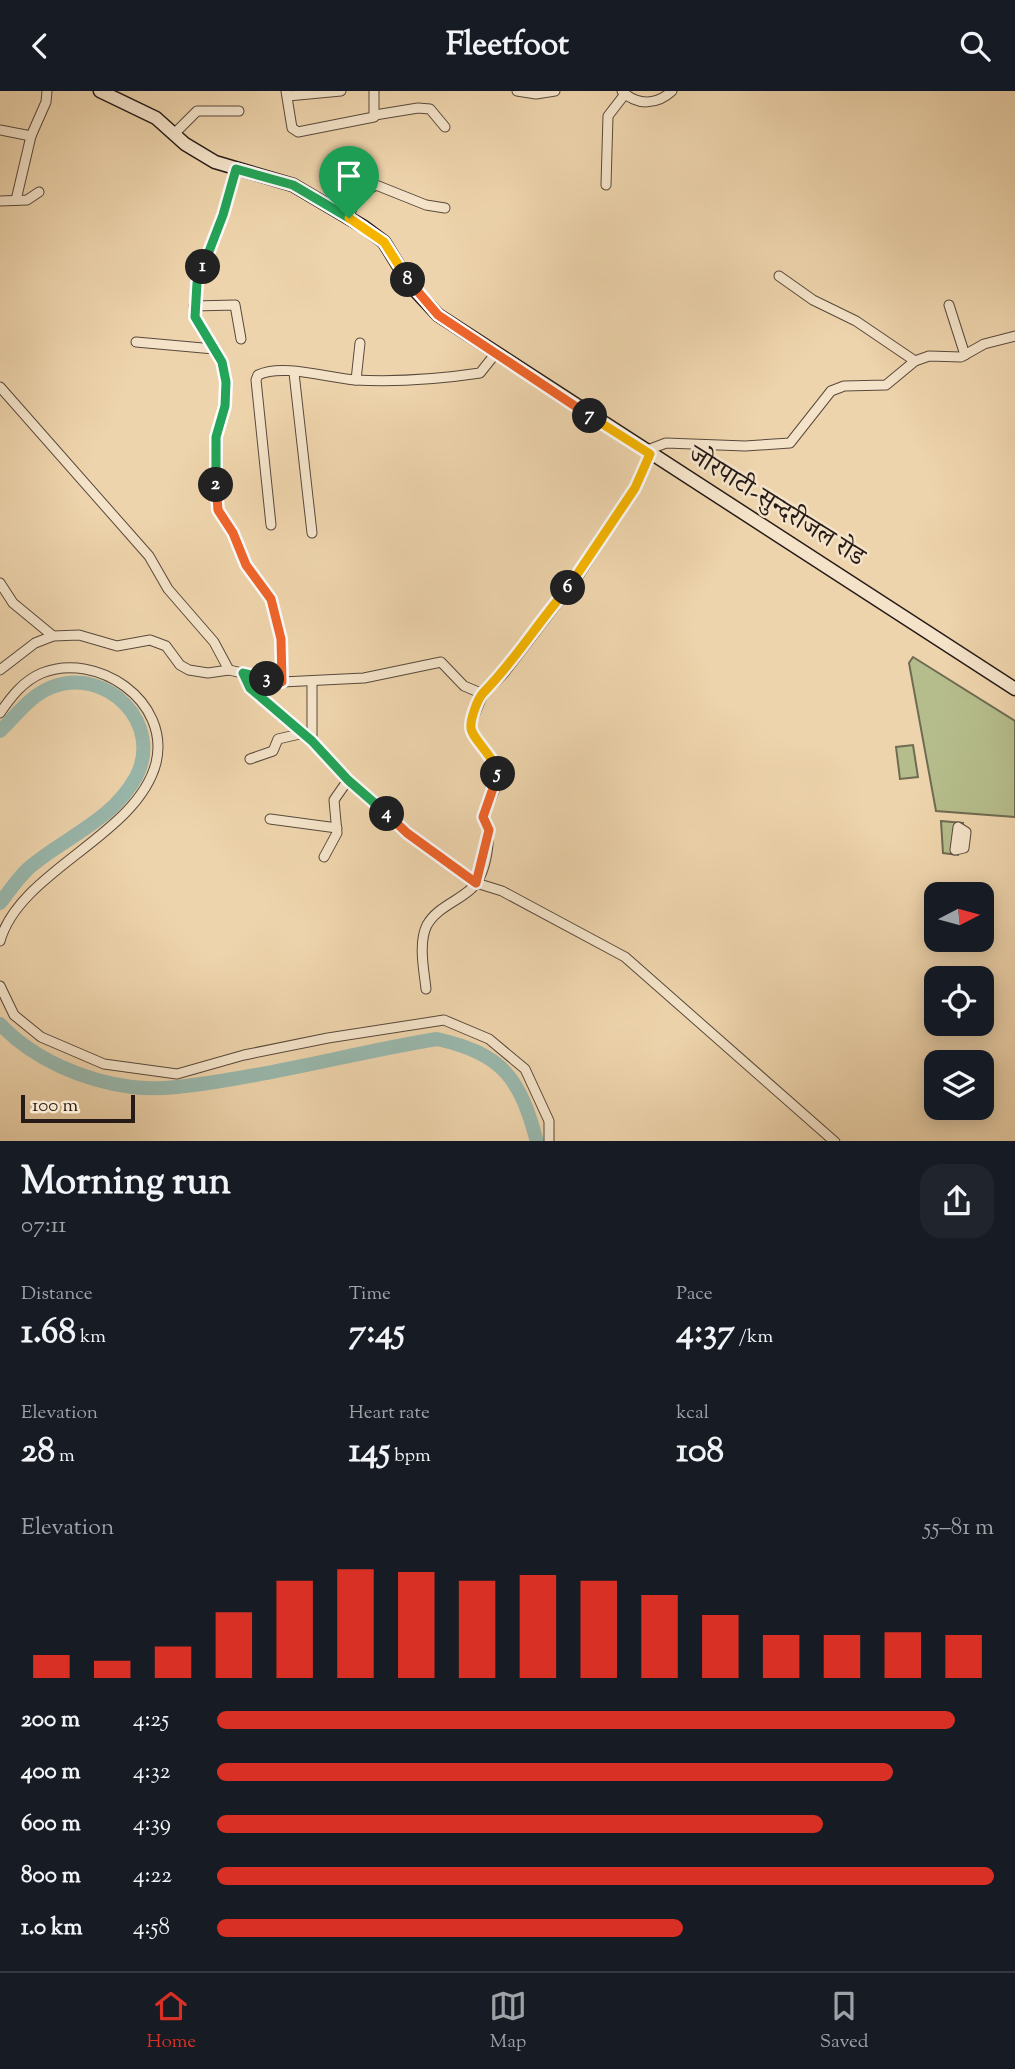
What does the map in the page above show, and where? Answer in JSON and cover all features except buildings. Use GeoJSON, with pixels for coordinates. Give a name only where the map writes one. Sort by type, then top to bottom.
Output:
{"type":"FeatureCollection","features":[{"type":"Feature","properties":{"kind":"main road","name":"जोरपाटी-सुन्दरीजल रोड"},"geometry":{"type":"LineString","coordinates":[[100,91],[156,118],[200,155],[236,169],[293,185],[349,218],[384,242],[411,286],[438,315],[1015,689]]}},
{"type":"Feature","properties":{"kind":"street"},"geometry":{"type":"LineString","coordinates":[[16,200],[31,136],[46,102],[47,91]]}},
{"type":"Feature","properties":{"kind":"street"},"geometry":{"type":"LineString","coordinates":[[119,101],[129,91]]}},
{"type":"Feature","properties":{"kind":"street"},"geometry":{"type":"LineString","coordinates":[[341,91],[287,94],[294,131],[372,119],[375,115],[418,108],[430,109],[445,127]]}},
{"type":"Feature","properties":{"kind":"street"},"geometry":{"type":"LineString","coordinates":[[374,91],[375,115]]}},
{"type":"Feature","properties":{"kind":"street"},"geometry":{"type":"LineString","coordinates":[[517,91],[536,94],[555,91]]}},
{"type":"Feature","properties":{"kind":"street"},"geometry":{"type":"LineString","coordinates":[[606,185],[608,116],[624,93],[639,101],[656,102],[672,91]]}},
{"type":"Feature","properties":{"kind":"street"},"geometry":{"type":"LineString","coordinates":[[175,133],[197,111],[239,111]]}},
{"type":"Feature","properties":{"kind":"street"},"geometry":{"type":"LineString","coordinates":[[0,130],[31,136]]}},
{"type":"Feature","properties":{"kind":"street"},"geometry":{"type":"LineString","coordinates":[[236,169],[223,215],[197,283],[194,306],[198,325],[222,362],[226,382],[225,406],[216,437],[218,510],[233,533],[246,565],[271,599],[281,639],[282,682]]}},
{"type":"Feature","properties":{"kind":"street"},"geometry":{"type":"LineString","coordinates":[[349,218],[356,197],[376,185],[426,205],[445,208]]}},
{"type":"Feature","properties":{"kind":"street"},"geometry":{"type":"LineString","coordinates":[[0,201],[27,199],[39,192]]}},
{"type":"Feature","properties":{"kind":"street"},"geometry":{"type":"LineString","coordinates":[[779,277],[813,300],[856,321],[915,361]]}},
{"type":"Feature","properties":{"kind":"street"},"geometry":{"type":"LineString","coordinates":[[194,306],[235,305],[241,339]]}},
{"type":"Feature","properties":{"kind":"street"},"geometry":{"type":"LineString","coordinates":[[949,306],[965,355]]}},
{"type":"Feature","properties":{"kind":"street"},"geometry":{"type":"LineString","coordinates":[[426,989],[422,958],[428,922],[476,883],[489,830],[483,817],[499,779],[496,766],[472,734],[470,725],[483,694],[504,673],[579,575],[635,488],[648,453],[666,443],[745,446],[790,443],[831,391],[844,386],[886,385],[915,361],[929,356],[954,359],[984,344],[1015,336]]}},
{"type":"Feature","properties":{"kind":"street"},"geometry":{"type":"LineString","coordinates":[[136,342],[214,349]]}},
{"type":"Feature","properties":{"kind":"street"},"geometry":{"type":"LineString","coordinates":[[356,380],[360,343]]}},
{"type":"Feature","properties":{"kind":"street"},"geometry":{"type":"LineString","coordinates":[[271,526],[256,377],[270,371],[356,380],[480,373],[496,353]]}},
{"type":"Feature","properties":{"kind":"street"},"geometry":{"type":"LineString","coordinates":[[294,373],[312,533]]}},
{"type":"Feature","properties":{"kind":"street"},"geometry":{"type":"LineString","coordinates":[[0,387],[149,556],[169,589],[214,642],[229,670]]}},
{"type":"Feature","properties":{"kind":"street"},"geometry":{"type":"LineString","coordinates":[[0,583],[13,603],[46,628],[52,636]]}},
{"type":"Feature","properties":{"kind":"street"},"geometry":{"type":"LineString","coordinates":[[0,670],[22,650],[52,636],[79,635],[117,646],[150,640],[166,646],[180,665],[189,670],[208,673],[229,670],[282,682],[312,682],[399,673],[441,662],[464,686],[483,694]]}},
{"type":"Feature","properties":{"kind":"street"},"geometry":{"type":"LineString","coordinates":[[0,713],[11,696],[43,673],[79,667],[94,670],[119,682],[140,700],[151,719],[158,749],[146,787],[124,814],[45,879],[20,907],[0,941]]}},
{"type":"Feature","properties":{"kind":"street"},"geometry":{"type":"LineString","coordinates":[[243,673],[250,688],[304,733],[348,780],[407,833],[476,883],[502,891],[625,957],[834,1141]]}},
{"type":"Feature","properties":{"kind":"street"},"geometry":{"type":"LineString","coordinates":[[312,682],[312,741]]}},
{"type":"Feature","properties":{"kind":"street"},"geometry":{"type":"LineString","coordinates":[[250,759],[273,751],[278,739],[304,733]]}},
{"type":"Feature","properties":{"kind":"street"},"geometry":{"type":"LineString","coordinates":[[324,857],[337,828],[334,800],[348,780]]}},
{"type":"Feature","properties":{"kind":"street"},"geometry":{"type":"LineString","coordinates":[[270,819],[337,828]]}},
{"type":"Feature","properties":{"kind":"street"},"geometry":{"type":"LineString","coordinates":[[0,986],[14,1015],[41,1037],[104,1064],[177,1074],[244,1055],[328,1038],[444,1020],[489,1039],[525,1069],[549,1121],[549,1141]]}},
{"type":"Feature","properties":{"kind":"green space"},"geometry":{"type":"Polygon","coordinates":[[[913,657],[1015,721],[1015,817],[936,811],[909,663],[913,657]]]}},
{"type":"Feature","properties":{"kind":"green space"},"geometry":{"type":"Polygon","coordinates":[[[913,745],[918,777],[900,779],[896,747],[913,745]]]}},
{"type":"Feature","properties":{"kind":"green space"},"geometry":{"type":"Polygon","coordinates":[[[941,821],[963,823],[958,855],[943,853],[941,821]]]}},
{"type":"Feature","properties":{"kind":"waterway"},"geometry":{"type":"LineString","coordinates":[[0,731],[44,691],[73,683],[92,685],[110,692],[125,704],[136,720],[142,738],[143,757],[136,777],[115,804],[30,867],[0,903]]}},
{"type":"Feature","properties":{"kind":"waterway"},"geometry":{"type":"LineString","coordinates":[[0,1024],[28,1048],[78,1074],[114,1084],[145,1088],[233,1079],[437,1039],[478,1052],[505,1072],[523,1101],[537,1141]]}},
{"type":"Feature","properties":{"kind":"route"},"geometry":{"type":"LineString","coordinates":[[236,169],[293,185],[349,218],[384,242],[401,265],[411,286],[438,315],[650,454],[635,488],[579,575],[549,610],[504,673],[483,694],[474,714],[470,725],[472,734],[480,741],[496,766],[499,779],[483,817],[489,830],[486,852],[476,883],[407,833],[348,780],[312,741],[250,688],[243,673],[282,682],[281,639],[271,599],[246,565],[233,533],[218,510],[216,437],[225,406],[226,382],[222,362],[195,317],[197,283],[223,215],[236,169]]}}]}
